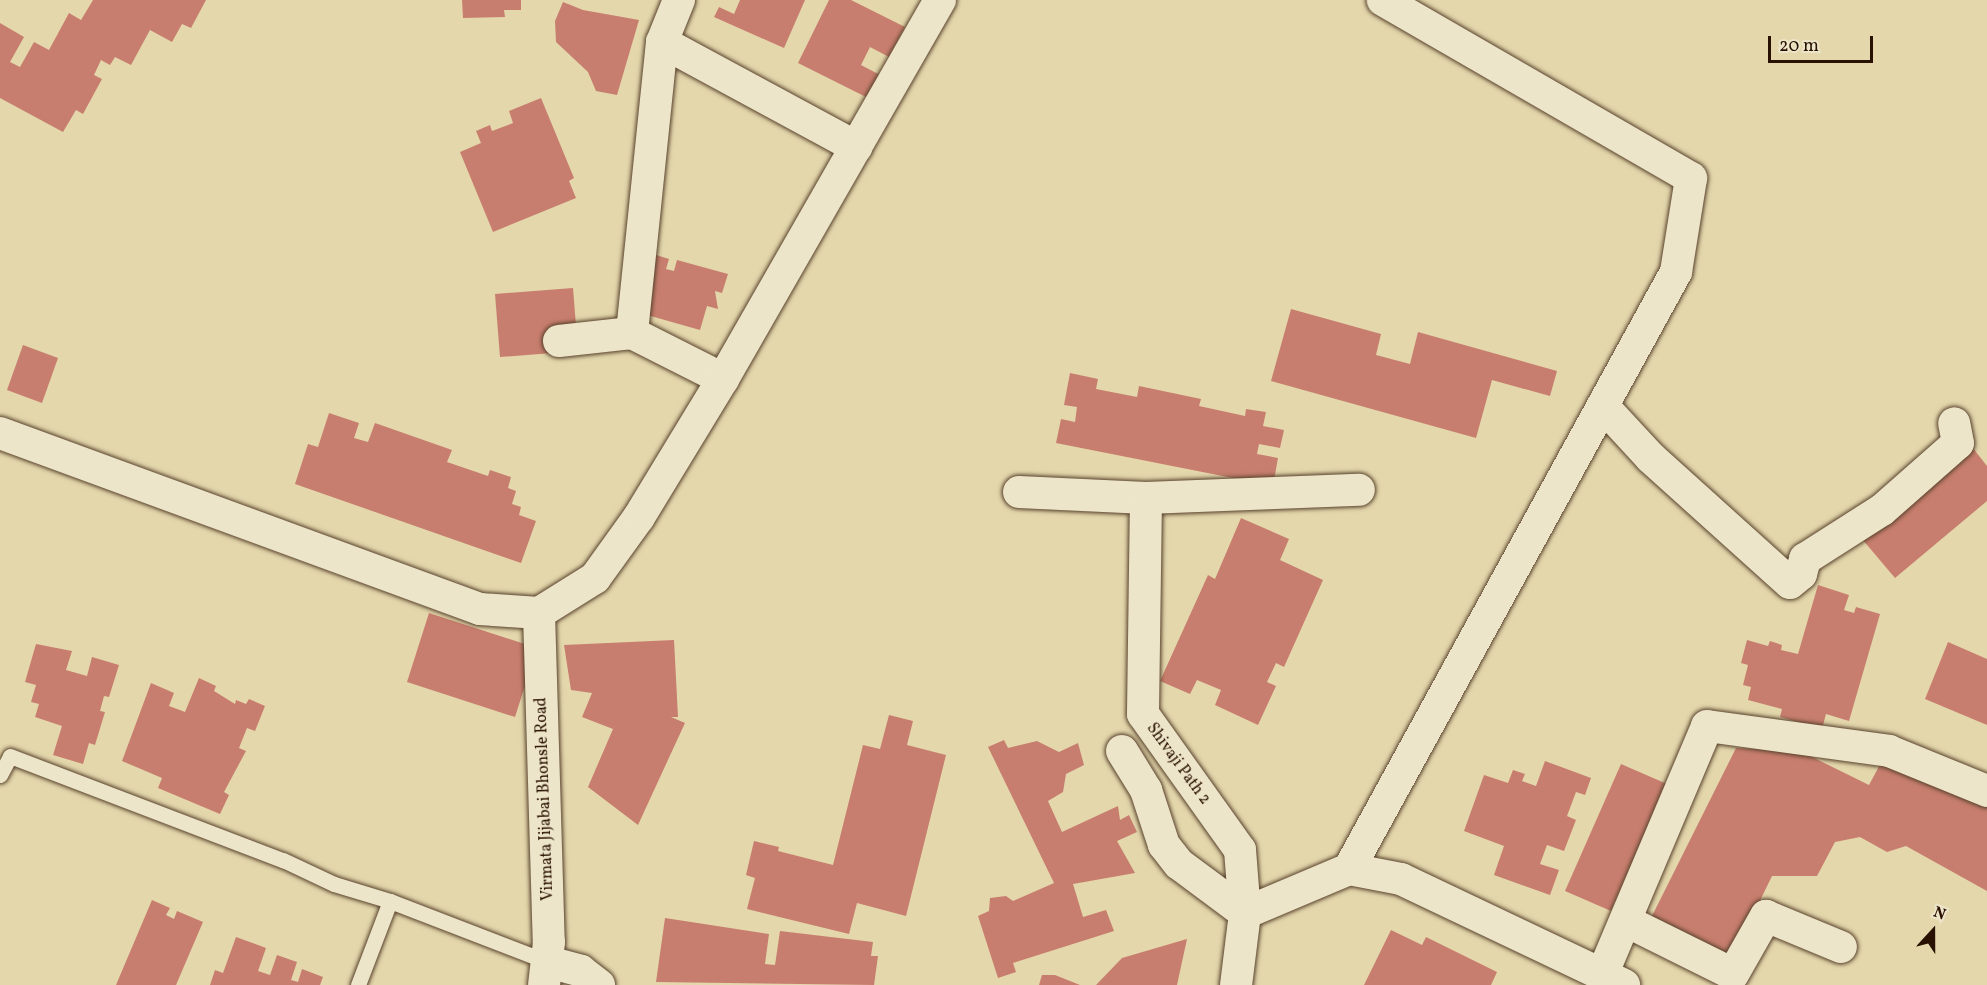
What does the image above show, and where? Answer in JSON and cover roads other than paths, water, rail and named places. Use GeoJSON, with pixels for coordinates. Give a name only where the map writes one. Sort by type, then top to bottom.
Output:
{"type":"FeatureCollection","features":[{"type":"Feature","properties":{"kind":"street"},"geometry":{"type":"LineString","coordinates":[[632,333],[662,42],[679,0]]}},
{"type":"Feature","properties":{"kind":"street"},"geometry":{"type":"LineString","coordinates":[[0,433],[480,609],[539,614],[595,578],[639,517],[723,379],[940,0]]}},
{"type":"Feature","properties":{"kind":"street"},"geometry":{"type":"LineString","coordinates":[[1349,869],[1676,272],[1691,178],[1383,0]]}},
{"type":"Feature","properties":{"kind":"street"},"geometry":{"type":"LineString","coordinates":[[662,42],[856,147]]}},
{"type":"Feature","properties":{"kind":"street"},"geometry":{"type":"LineString","coordinates":[[559,341],[632,333],[723,379]]}},
{"type":"Feature","properties":{"kind":"street"},"geometry":{"type":"LineString","coordinates":[[1603,406],[1650,457],[1790,583],[1801,574],[1805,558],[1882,510],[1958,443],[1954,423]]}},
{"type":"Feature","properties":{"kind":"street"},"geometry":{"type":"LineString","coordinates":[[1019,492],[1146,498],[1359,490]]}},
{"type":"Feature","properties":{"kind":"street","name":"Shivaji Path 2"},"geometry":{"type":"LineString","coordinates":[[1146,498],[1143,714],[1240,850],[1245,914],[1236,985]]}},
{"type":"Feature","properties":{"kind":"street","name":"Virmata Jijabai Bhonsle Road"},"geometry":{"type":"LineString","coordinates":[[539,614],[546,973]]}},
{"type":"Feature","properties":{"kind":"street"},"geometry":{"type":"LineString","coordinates":[[1122,751],[1146,790],[1164,845],[1179,864],[1245,914],[1349,869],[1401,879],[1613,980],[1626,921],[1707,726],[1889,751],[1987,791]]}},
{"type":"Feature","properties":{"kind":"street"},"geometry":{"type":"LineString","coordinates":[[1626,921],[1733,974],[1766,916],[1841,947]]}},
{"type":"Feature","properties":{"kind":"street"},"geometry":{"type":"LineString","coordinates":[[546,973],[581,971],[599,985]]}},
{"type":"Feature","properties":{"kind":"lane"},"geometry":{"type":"LineString","coordinates":[[0,775],[10,756],[283,860],[334,884],[390,901],[546,973]]}},
{"type":"Feature","properties":{"kind":"lane"},"geometry":{"type":"LineString","coordinates":[[357,985],[390,901]]}}]}
